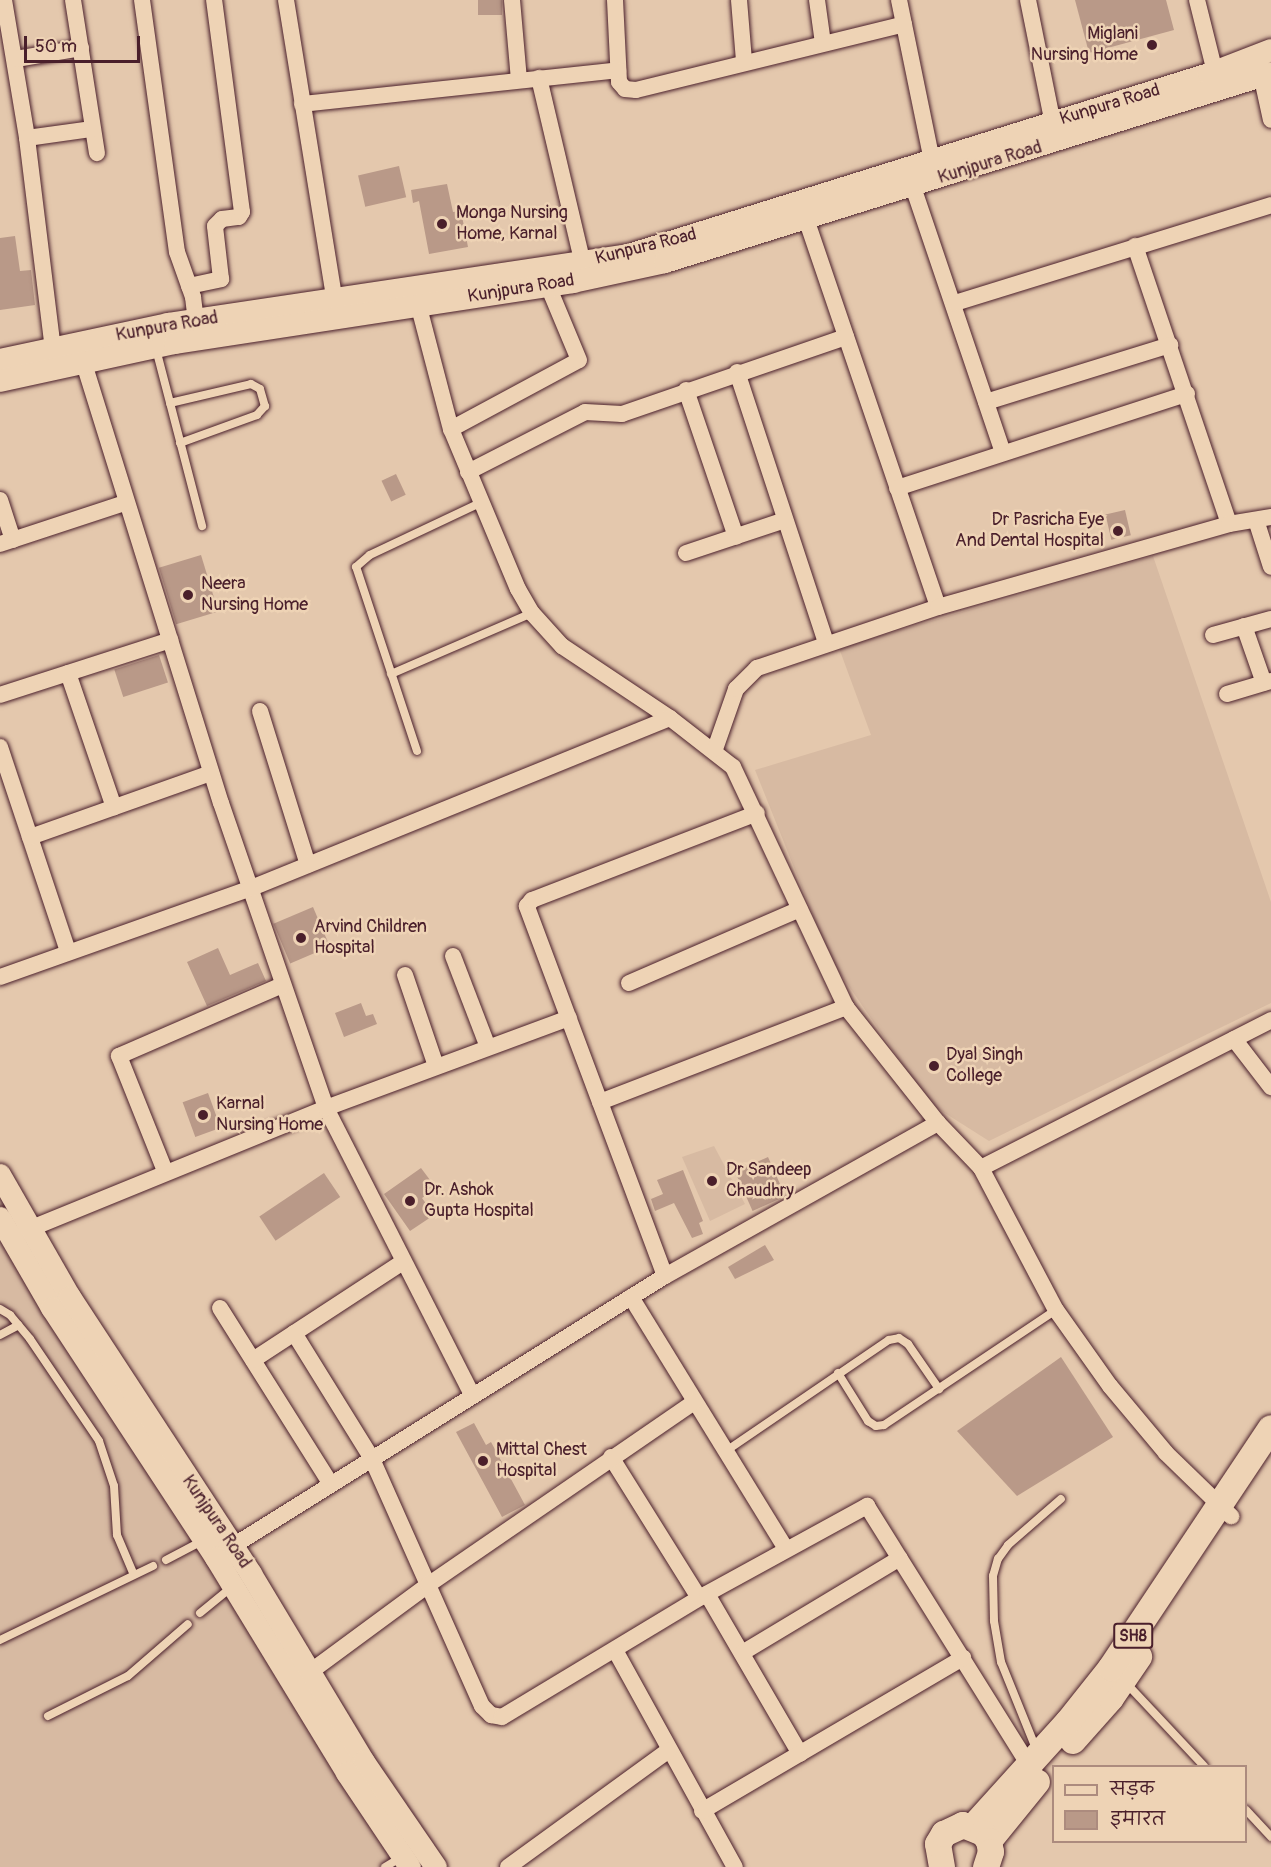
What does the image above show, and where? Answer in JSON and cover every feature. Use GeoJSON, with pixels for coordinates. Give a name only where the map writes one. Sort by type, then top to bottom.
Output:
{"type":"FeatureCollection","features":[{"type":"Feature","properties":{"kind":"main road","name":"SH8"},"geometry":{"type":"LineString","coordinates":[[981,1834],[1123,1680],[1225,1511],[1271,1428]]}},
{"type":"Feature","properties":{"kind":"main road","name":"SH8"},"geometry":{"type":"LineString","coordinates":[[981,1834],[1034,1760],[1111,1668],[1225,1511],[1271,1456]]}},
{"type":"Feature","properties":{"kind":"main road"},"geometry":{"type":"LineString","coordinates":[[920,1867],[940,1858],[944,1834],[953,1827],[981,1834],[991,1852],[986,1867]]}},
{"type":"Feature","properties":{"kind":"street"},"geometry":{"type":"LineString","coordinates":[[0,360],[54,359],[27,138],[4,0]]}},
{"type":"Feature","properties":{"kind":"street"},"geometry":{"type":"LineString","coordinates":[[73,0],[97,153]]}},
{"type":"Feature","properties":{"kind":"street"},"geometry":{"type":"LineString","coordinates":[[142,0],[177,252],[189,286],[196,320]]}},
{"type":"Feature","properties":{"kind":"street"},"geometry":{"type":"LineString","coordinates":[[189,286],[221,279],[215,226],[222,219],[239,217],[242,212],[214,0]]}},
{"type":"Feature","properties":{"kind":"street"},"geometry":{"type":"LineString","coordinates":[[286,0],[336,309]]}},
{"type":"Feature","properties":{"kind":"street"},"geometry":{"type":"LineString","coordinates":[[512,0],[519,80]]}},
{"type":"Feature","properties":{"kind":"street"},"geometry":{"type":"LineString","coordinates":[[615,0],[618,70],[626,89],[636,90],[744,61],[904,24]]}},
{"type":"Feature","properties":{"kind":"street"},"geometry":{"type":"LineString","coordinates":[[739,0],[744,61]]}},
{"type":"Feature","properties":{"kind":"street"},"geometry":{"type":"LineString","coordinates":[[817,0],[823,43]]}},
{"type":"Feature","properties":{"kind":"street"},"geometry":{"type":"LineString","coordinates":[[899,0],[934,170]]}},
{"type":"Feature","properties":{"kind":"street"},"geometry":{"type":"LineString","coordinates":[[1028,0],[1055,133]]}},
{"type":"Feature","properties":{"kind":"street"},"geometry":{"type":"LineString","coordinates":[[1197,0],[1215,72]]}},
{"type":"Feature","properties":{"kind":"street"},"geometry":{"type":"LineString","coordinates":[[15,59],[81,48]]}},
{"type":"Feature","properties":{"kind":"street"},"geometry":{"type":"LineString","coordinates":[[1265,64],[1271,120]]}},
{"type":"Feature","properties":{"kind":"street","name":"Kunjpura Road"},"geometry":{"type":"LineString","coordinates":[[0,381],[54,359],[153,338],[416,297],[548,286],[584,271],[665,261],[803,211],[1055,133],[1265,64]]}},
{"type":"Feature","properties":{"kind":"street","name":"Kunpura Road"},"geometry":{"type":"LineString","coordinates":[[1055,133],[1215,72],[1265,64]]}},
{"type":"Feature","properties":{"kind":"street"},"geometry":{"type":"LineString","coordinates":[[302,104],[618,70]]}},
{"type":"Feature","properties":{"kind":"street"},"geometry":{"type":"LineString","coordinates":[[539,78],[584,271]]}},
{"type":"Feature","properties":{"kind":"street"},"geometry":{"type":"LineString","coordinates":[[27,138],[92,129]]}},
{"type":"Feature","properties":{"kind":"street"},"geometry":{"type":"LineString","coordinates":[[910,178],[955,303],[1003,453]]}},
{"type":"Feature","properties":{"kind":"street"},"geometry":{"type":"LineString","coordinates":[[955,303],[1271,205]]}},
{"type":"Feature","properties":{"kind":"street"},"geometry":{"type":"LineString","coordinates":[[803,211],[938,607]]}},
{"type":"Feature","properties":{"kind":"street"},"geometry":{"type":"LineString","coordinates":[[1135,246],[1187,394],[1229,524]]}},
{"type":"Feature","properties":{"kind":"street","name":"Kunpura Road"},"geometry":{"type":"LineString","coordinates":[[416,297],[584,271]]}},
{"type":"Feature","properties":{"kind":"street"},"geometry":{"type":"LineString","coordinates":[[451,429],[579,360],[548,286]]}},
{"type":"Feature","properties":{"kind":"street"},"geometry":{"type":"LineString","coordinates":[[416,297],[451,429],[480,503],[532,613],[562,646],[670,718],[715,750],[733,766],[846,1007],[938,1123],[981,1168],[1056,1310],[1159,1444],[1225,1511]]}},
{"type":"Feature","properties":{"kind":"street","name":"Kunpura Road"},"geometry":{"type":"LineString","coordinates":[[153,338],[196,320],[336,309]]}},
{"type":"Feature","properties":{"kind":"street"},"geometry":{"type":"LineString","coordinates":[[468,472],[585,412],[614,416],[737,372],[846,337]]}},
{"type":"Feature","properties":{"kind":"street"},"geometry":{"type":"LineString","coordinates":[[986,402],[1170,345]]}},
{"type":"Feature","properties":{"kind":"street"},"geometry":{"type":"LineString","coordinates":[[80,353],[211,773],[326,1108],[472,1395]]}},
{"type":"Feature","properties":{"kind":"street"},"geometry":{"type":"LineString","coordinates":[[737,372],[826,642]]}},
{"type":"Feature","properties":{"kind":"street"},"geometry":{"type":"LineString","coordinates":[[686,390],[736,537]]}},
{"type":"Feature","properties":{"kind":"street"},"geometry":{"type":"LineString","coordinates":[[897,488],[1187,394]]}},
{"type":"Feature","properties":{"kind":"street"},"geometry":{"type":"LineString","coordinates":[[0,500],[6,542],[125,503]]}},
{"type":"Feature","properties":{"kind":"street"},"geometry":{"type":"LineString","coordinates":[[715,750],[736,689],[745,677],[757,668],[826,642],[938,607],[1229,524],[1263,519],[1271,567]]}},
{"type":"Feature","properties":{"kind":"street"},"geometry":{"type":"LineString","coordinates":[[686,554],[785,520]]}},
{"type":"Feature","properties":{"kind":"street"},"geometry":{"type":"LineString","coordinates":[[1213,635],[1271,619]]}},
{"type":"Feature","properties":{"kind":"street"},"geometry":{"type":"LineString","coordinates":[[1227,694],[1267,682],[1245,627]]}},
{"type":"Feature","properties":{"kind":"street"},"geometry":{"type":"LineString","coordinates":[[0,695],[170,640]]}},
{"type":"Feature","properties":{"kind":"street"},"geometry":{"type":"LineString","coordinates":[[68,673],[114,807]]}},
{"type":"Feature","properties":{"kind":"street"},"geometry":{"type":"LineString","coordinates":[[260,711],[308,865]]}},
{"type":"Feature","properties":{"kind":"street"},"geometry":{"type":"LineString","coordinates":[[0,977],[249,889],[670,718]]}},
{"type":"Feature","properties":{"kind":"street"},"geometry":{"type":"LineString","coordinates":[[0,747],[68,952]]}},
{"type":"Feature","properties":{"kind":"street"},"geometry":{"type":"LineString","coordinates":[[30,837],[211,773]]}},
{"type":"Feature","properties":{"kind":"street"},"geometry":{"type":"LineString","coordinates":[[665,1276],[528,913],[532,900],[757,813]]}},
{"type":"Feature","properties":{"kind":"street"},"geometry":{"type":"LineString","coordinates":[[629,983],[800,909]]}},
{"type":"Feature","properties":{"kind":"street"},"geometry":{"type":"LineString","coordinates":[[453,956],[488,1047]]}},
{"type":"Feature","properties":{"kind":"street"},"geometry":{"type":"LineString","coordinates":[[405,975],[436,1066]]}},
{"type":"Feature","properties":{"kind":"street"},"geometry":{"type":"LineString","coordinates":[[165,1171],[120,1056],[282,985]]}},
{"type":"Feature","properties":{"kind":"street"},"geometry":{"type":"LineString","coordinates":[[600,1102],[846,1007]]}},
{"type":"Feature","properties":{"kind":"street"},"geometry":{"type":"LineString","coordinates":[[20,1233],[165,1171],[436,1066],[569,1018]]}},
{"type":"Feature","properties":{"kind":"street"},"geometry":{"type":"LineString","coordinates":[[981,1168],[1271,1020]]}},
{"type":"Feature","properties":{"kind":"street"},"geometry":{"type":"LineString","coordinates":[[1234,1039],[1271,1088]]}},
{"type":"Feature","properties":{"kind":"street"},"geometry":{"type":"LineString","coordinates":[[219,1539],[330,1483],[372,1459],[665,1276],[938,1123]]}},
{"type":"Feature","properties":{"kind":"street","name":"Kunjpura Road"},"geometry":{"type":"LineString","coordinates":[[0,1175],[20,1233],[219,1539],[404,1859],[436,1867]]}},
{"type":"Feature","properties":{"kind":"street","name":"Kunjpura Road"},"geometry":{"type":"LineString","coordinates":[[0,1218],[20,1233]]}},
{"type":"Feature","properties":{"kind":"street"},"geometry":{"type":"LineString","coordinates":[[253,1360],[403,1262]]}},
{"type":"Feature","properties":{"kind":"street"},"geometry":{"type":"LineString","coordinates":[[631,1297],[786,1549]]}},
{"type":"Feature","properties":{"kind":"street"},"geometry":{"type":"LineString","coordinates":[[220,1308],[330,1483]]}},
{"type":"Feature","properties":{"kind":"street"},"geometry":{"type":"LineString","coordinates":[[294,1333],[372,1459],[482,1706],[491,1715],[502,1717],[703,1596],[867,1506],[963,1658],[1034,1760]]}},
{"type":"Feature","properties":{"kind":"street"},"geometry":{"type":"LineString","coordinates":[[310,1672],[428,1585],[694,1402]]}},
{"type":"Feature","properties":{"kind":"street"},"geometry":{"type":"LineString","coordinates":[[611,1458],[742,1653],[800,1754]]}},
{"type":"Feature","properties":{"kind":"street","name":"Kunjpura Road"},"geometry":{"type":"LineString","coordinates":[[219,1539],[242,1580],[310,1672],[404,1859]]}},
{"type":"Feature","properties":{"kind":"street"},"geometry":{"type":"LineString","coordinates":[[742,1653],[900,1558]]}},
{"type":"Feature","properties":{"kind":"street"},"geometry":{"type":"LineString","coordinates":[[615,1650],[735,1867]]}},
{"type":"Feature","properties":{"kind":"street"},"geometry":{"type":"LineString","coordinates":[[702,1811],[963,1658]]}},
{"type":"Feature","properties":{"kind":"street"},"geometry":{"type":"LineString","coordinates":[[508,1867],[669,1750]]}},
{"type":"Feature","properties":{"kind":"lane"},"geometry":{"type":"LineString","coordinates":[[153,338],[202,526]]}},
{"type":"Feature","properties":{"kind":"lane"},"geometry":{"type":"LineString","coordinates":[[170,403],[251,384],[260,389],[265,406],[257,415],[180,443]]}},
{"type":"Feature","properties":{"kind":"lane"},"geometry":{"type":"LineString","coordinates":[[417,751],[356,567],[370,555],[480,503]]}},
{"type":"Feature","properties":{"kind":"lane"},"geometry":{"type":"LineString","coordinates":[[391,674],[532,613]]}},
{"type":"Feature","properties":{"kind":"lane"},"geometry":{"type":"LineString","coordinates":[[0,1309],[19,1325],[108,1461],[117,1535],[134,1575]]}},
{"type":"Feature","properties":{"kind":"lane"},"geometry":{"type":"LineString","coordinates":[[838,1373],[868,1421],[876,1426],[939,1389],[1056,1310]]}},
{"type":"Feature","properties":{"kind":"lane"},"geometry":{"type":"LineString","coordinates":[[0,1335],[19,1325]]}},
{"type":"Feature","properties":{"kind":"lane"},"geometry":{"type":"LineString","coordinates":[[726,1452],[889,1340],[899,1338],[908,1344],[939,1389]]}},
{"type":"Feature","properties":{"kind":"lane"},"geometry":{"type":"LineString","coordinates":[[1034,1760],[1001,1662],[994,1621],[993,1576],[998,1559],[1008,1545],[1061,1499]]}},
{"type":"Feature","properties":{"kind":"lane"},"geometry":{"type":"LineString","coordinates":[[166,1560],[219,1539]]}},
{"type":"Feature","properties":{"kind":"lane"},"geometry":{"type":"LineString","coordinates":[[0,1640],[153,1566]]}},
{"type":"Feature","properties":{"kind":"lane"},"geometry":{"type":"LineString","coordinates":[[200,1613],[242,1580]]}},
{"type":"Feature","properties":{"kind":"lane"},"geometry":{"type":"LineString","coordinates":[[48,1716],[128,1676],[188,1624]]}},
{"type":"Feature","properties":{"kind":"lane"},"geometry":{"type":"LineString","coordinates":[[1123,1680],[1202,1765]]}},
{"type":"Feature","properties":{"kind":"lane"},"geometry":{"type":"LineString","coordinates":[[1247,1812],[1271,1837]]}},
{"type":"Feature","properties":{"kind":"shaded area"},"geometry":{"type":"Polygon","coordinates":[[[1153,556],[1271,902],[1271,1003],[989,1141],[929,1103],[831,960],[755,770],[871,735],[839,648],[1153,556]]]}},
{"type":"Feature","properties":{"kind":"shaded area","name":"Dr Sandeep Chaudhry"},"geometry":{"type":"Polygon","coordinates":[[[714,1146],[745,1204],[710,1221],[682,1157],[714,1146]]]}},
{"type":"Feature","properties":{"kind":"shaded area"},"geometry":{"type":"Polygon","coordinates":[[[0,1180],[450,1867],[0,1867],[0,1180]]]}},
{"type":"Feature","properties":{"kind":"building"},"geometry":{"type":"Polygon","coordinates":[[[478,0],[502,0],[502,15],[478,15],[478,0]]]}},
{"type":"Feature","properties":{"kind":"building"},"geometry":{"type":"Polygon","coordinates":[[[1075,0],[1166,0],[1174,30],[1089,53],[1075,0]]]}},
{"type":"Feature","properties":{"kind":"building"},"geometry":{"type":"Polygon","coordinates":[[[399,166],[406,197],[365,207],[358,175],[399,166]]]}},
{"type":"Feature","properties":{"kind":"building"},"geometry":{"type":"Polygon","coordinates":[[[447,184],[453,212],[461,211],[468,247],[429,254],[419,201],[413,203],[411,190],[447,184]]]}},
{"type":"Feature","properties":{"kind":"building"},"geometry":{"type":"Polygon","coordinates":[[[15,236],[20,271],[31,270],[35,305],[0,310],[0,238],[15,236]]]}},
{"type":"Feature","properties":{"kind":"building"},"geometry":{"type":"Polygon","coordinates":[[[396,474],[406,495],[391,502],[381,481],[396,474]]]}},
{"type":"Feature","properties":{"kind":"building"},"geometry":{"type":"Polygon","coordinates":[[[1125,510],[1131,535],[1111,540],[1106,514],[1125,510]]]}},
{"type":"Feature","properties":{"kind":"building"},"geometry":{"type":"Polygon","coordinates":[[[201,555],[218,611],[176,624],[159,568],[201,555]]]}},
{"type":"Feature","properties":{"kind":"building"},"geometry":{"type":"Polygon","coordinates":[[[159,655],[168,683],[123,697],[114,670],[159,655]]]}},
{"type":"Feature","properties":{"kind":"building"},"geometry":{"type":"Polygon","coordinates":[[[313,907],[330,947],[290,963],[273,924],[313,907]]]}},
{"type":"Feature","properties":{"kind":"building"},"geometry":{"type":"Polygon","coordinates":[[[218,948],[230,975],[258,963],[266,981],[207,1006],[187,962],[218,948]]]}},
{"type":"Feature","properties":{"kind":"building"},"geometry":{"type":"Polygon","coordinates":[[[361,1003],[366,1016],[373,1014],[377,1024],[344,1037],[335,1013],[361,1003]]]}},
{"type":"Feature","properties":{"kind":"building"},"geometry":{"type":"Polygon","coordinates":[[[208,1093],[221,1128],[195,1137],[183,1102],[208,1093]]]}},
{"type":"Feature","properties":{"kind":"building"},"geometry":{"type":"Polygon","coordinates":[[[768,1157],[785,1196],[753,1211],[735,1172],[768,1157]]]}},
{"type":"Feature","properties":{"kind":"building"},"geometry":{"type":"Polygon","coordinates":[[[421,1168],[436,1188],[422,1198],[434,1215],[410,1231],[384,1194],[421,1168]]]}},
{"type":"Feature","properties":{"kind":"building"},"geometry":{"type":"Polygon","coordinates":[[[683,1170],[703,1221],[699,1223],[703,1234],[692,1238],[674,1203],[655,1211],[651,1199],[663,1194],[657,1180],[683,1170]]]}},
{"type":"Feature","properties":{"kind":"building"},"geometry":{"type":"Polygon","coordinates":[[[324,1173],[340,1197],[276,1241],[259,1217],[324,1173]]]}},
{"type":"Feature","properties":{"kind":"building"},"geometry":{"type":"Polygon","coordinates":[[[765,1245],[774,1260],[735,1279],[728,1267],[765,1245]]]}},
{"type":"Feature","properties":{"kind":"building"},"geometry":{"type":"Polygon","coordinates":[[[1061,1357],[1113,1437],[1017,1496],[957,1431],[1061,1357]]]}},
{"type":"Feature","properties":{"kind":"building"},"geometry":{"type":"Polygon","coordinates":[[[474,1423],[486,1445],[491,1442],[525,1505],[502,1517],[456,1432],[474,1423]]]}},
{"type":"Feature","properties":{"kind":"place","name":"Miglani Nursing Home"},"geometry":{"type":"Point","coordinates":[1152,45]}},
{"type":"Feature","properties":{"kind":"place","name":"Monga Nursing Home, Karnal"},"geometry":{"type":"Point","coordinates":[442,224]}},
{"type":"Feature","properties":{"kind":"place","name":"Dr Pasricha Eye And Dental Hospital"},"geometry":{"type":"Point","coordinates":[1118,531]}},
{"type":"Feature","properties":{"kind":"place","name":"Neera Nursing Home"},"geometry":{"type":"Point","coordinates":[188,595]}},
{"type":"Feature","properties":{"kind":"place","name":"Arvind Children Hospital"},"geometry":{"type":"Point","coordinates":[301,938]}},
{"type":"Feature","properties":{"kind":"place","name":"Dyal Singh College"},"geometry":{"type":"Point","coordinates":[934,1066]}},
{"type":"Feature","properties":{"kind":"place","name":"Karnal Nursing Home"},"geometry":{"type":"Point","coordinates":[203,1115]}},
{"type":"Feature","properties":{"kind":"place","name":"Dr Sandeep Chaudhry"},"geometry":{"type":"Point","coordinates":[712,1181]}},
{"type":"Feature","properties":{"kind":"place","name":"Dr. Ashok Gupta Hospital"},"geometry":{"type":"Point","coordinates":[410,1201]}},
{"type":"Feature","properties":{"kind":"place","name":"Mittal Chest Hospital"},"geometry":{"type":"Point","coordinates":[483,1461]}}]}
